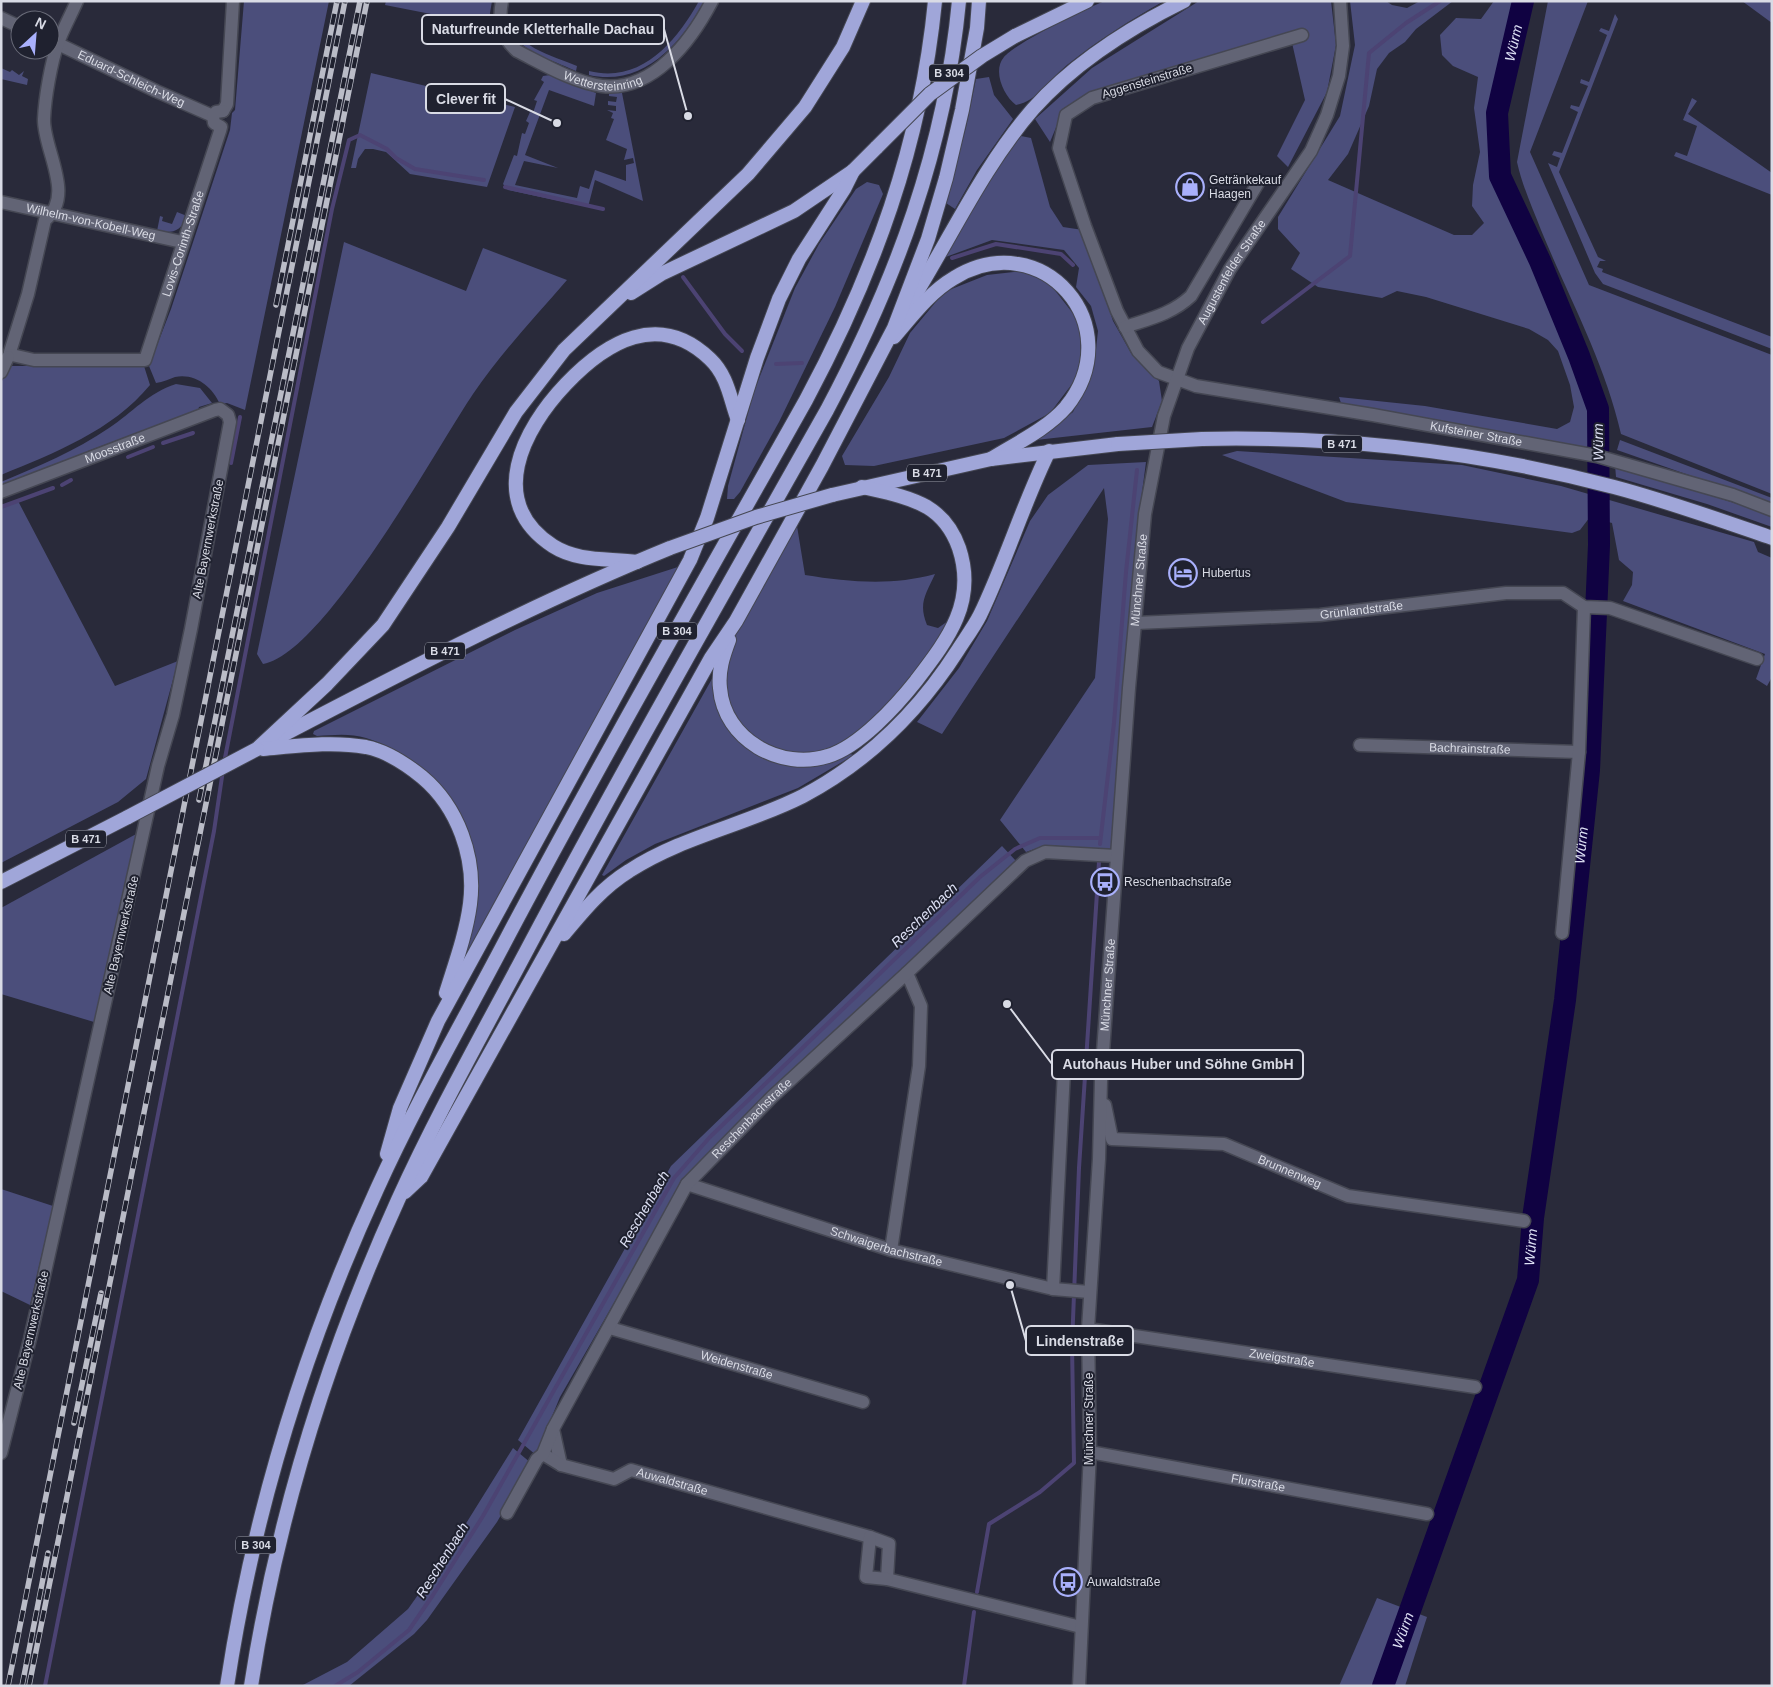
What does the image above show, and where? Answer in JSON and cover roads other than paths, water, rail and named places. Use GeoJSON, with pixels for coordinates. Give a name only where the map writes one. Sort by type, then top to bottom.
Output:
{"type":"FeatureCollection","features":[{"type":"Feature","properties":{"kind":"highway"},"geometry":{"type":"LineString","coordinates":[[257,749],[328,684],[383,625],[448,527],[516,412],[564,350],[748,174],[805,107],[843,47],[863,1]]}},
{"type":"Feature","properties":{"kind":"highway","name":"B 304"},"geometry":{"type":"LineString","coordinates":[[228,1686],[237,1623],[278,1457],[318,1332],[377,1188],[420,1102],[545,866],[836,342],[878,246],[899,183],[923,84],[935,1]]}},
{"type":"Feature","properties":{"kind":"highway","name":"B 304"},"geometry":{"type":"LineString","coordinates":[[252,1686],[262,1618],[298,1471],[315,1412],[340,1342],[399,1198],[435,1123],[565,878],[827,410],[864,337],[900,254],[924,184],[944,100],[959,1]]}},
{"type":"Feature","properties":{"kind":"highway"},"geometry":{"type":"LineString","coordinates":[[399,1198],[421,1177],[711,658],[736,621],[886,347],[928,239],[946,178],[962,110],[977,28],[979,1]]}},
{"type":"Feature","properties":{"kind":"highway"},"geometry":{"type":"LineString","coordinates":[[605,309],[661,274],[794,211],[853,171],[930,94],[982,56],[1016,36],[1087,1]]}},
{"type":"Feature","properties":{"kind":"highway"},"geometry":{"type":"LineString","coordinates":[[894,328],[967,203],[1034,108],[1078,68],[1117,38],[1184,1]]}},
{"type":"Feature","properties":{"kind":"highway"},"geometry":{"type":"LineString","coordinates":[[377,1188],[400,1108],[438,1021],[580,758],[676,588],[707,518],[757,358],[779,299],[799,259],[844,189],[853,171]]}},
{"type":"Feature","properties":{"kind":"highway"},"geometry":{"type":"LineString","coordinates":[[886,347],[914,312],[939,289],[954,278],[974,269],[1008,262],[1023,264],[1040,270],[1070,293],[1084,318],[1088,335],[1086,365],[1077,390],[1065,408],[1046,424],[991,459]]}},
{"type":"Feature","properties":{"kind":"highway"},"geometry":{"type":"LineString","coordinates":[[638,562],[611,558],[583,558],[568,554],[553,546],[530,523],[517,494],[516,474],[520,451],[538,417],[582,366],[607,347],[623,340],[656,335],[687,343],[710,359],[726,384],[738,420]]}},
{"type":"Feature","properties":{"kind":"highway","name":"B 471"},"geometry":{"type":"LineString","coordinates":[[1,882],[519,615],[670,548],[756,517],[862,486],[991,459],[1118,444],[1237,438],[1408,449],[1535,468],[1596,482],[1772,538]]}},
{"type":"Feature","properties":{"kind":"highway"},"geometry":{"type":"LineString","coordinates":[[545,957],[587,906],[628,871],[674,847],[758,816],[804,795],[858,761],[905,720],[944,672],[980,617],[1035,479],[1049,451]]}},
{"type":"Feature","properties":{"kind":"highway"},"geometry":{"type":"LineString","coordinates":[[736,621],[721,662],[720,688],[723,706],[734,728],[750,743],[772,756],[801,761],[829,756],[856,741],[889,713],[946,640],[960,613],[965,585],[964,568],[954,535],[939,516],[928,508],[903,496],[862,486]]}},
{"type":"Feature","properties":{"kind":"highway"},"geometry":{"type":"LineString","coordinates":[[257,749],[341,743],[368,747],[392,756],[413,770],[431,784],[446,803],[459,826],[467,851],[470,875],[470,903],[465,930],[438,1021]]}},
{"type":"Feature","properties":{"kind":"street"},"geometry":{"type":"LineString","coordinates":[[60,32],[78,1]]}},
{"type":"Feature","properties":{"kind":"street"},"geometry":{"type":"LineString","coordinates":[[218,114],[227,104],[233,1]]}},
{"type":"Feature","properties":{"kind":"street","name":"Wettersteinring"},"geometry":{"type":"LineString","coordinates":[[502,1],[500,25],[509,44],[517,51],[577,78],[604,86],[633,83],[660,68],[700,25],[712,1]]}},
{"type":"Feature","properties":{"kind":"street","name":"Augustenfelder Straße"},"geometry":{"type":"LineString","coordinates":[[1176,378],[1188,348],[1230,269],[1302,164],[1327,115],[1339,76],[1343,46],[1340,1]]}},
{"type":"Feature","properties":{"kind":"street","name":"Aggensteinstraße"},"geometry":{"type":"LineString","coordinates":[[1176,378],[1158,372],[1138,351],[1124,327],[1085,226],[1059,148],[1066,115],[1092,98],[1302,35]]}},
{"type":"Feature","properties":{"kind":"street","name":"Eduard-Schleich-Weg"},"geometry":{"type":"LineString","coordinates":[[60,45],[156,92],[218,114]]}},
{"type":"Feature","properties":{"kind":"street"},"geometry":{"type":"LineString","coordinates":[[1,372],[28,294],[45,220],[52,214],[58,192],[58,180],[45,132],[44,118],[52,60]]}},
{"type":"Feature","properties":{"kind":"street","name":"Lovis-Corinth-Straße"},"geometry":{"type":"LineString","coordinates":[[8,354],[34,360],[145,360],[220,127],[214,123],[218,114]]}},
{"type":"Feature","properties":{"kind":"street"},"geometry":{"type":"LineString","coordinates":[[1124,327],[1167,313],[1180,306],[1191,296],[1258,183]]}},
{"type":"Feature","properties":{"kind":"street","name":"Wilhelm-von-Kobell-Weg"},"geometry":{"type":"LineString","coordinates":[[1,202],[182,242]]}},
{"type":"Feature","properties":{"kind":"street","name":"Kufsteiner Straße"},"geometry":{"type":"LineString","coordinates":[[1176,378],[1196,386],[1373,414],[1597,456],[1733,495],[1772,510]]}},
{"type":"Feature","properties":{"kind":"street","name":"Münchner Straße"},"geometry":{"type":"LineString","coordinates":[[1079,1686],[1090,1452],[1088,1329],[1099,1159],[1101,1080],[1116,856],[1145,514],[1164,416],[1176,378]]}},
{"type":"Feature","properties":{"kind":"street","name":"Moosstraße"},"geometry":{"type":"LineString","coordinates":[[1,492],[215,410],[220,409],[228,415]]}},
{"type":"Feature","properties":{"kind":"street","name":"Alte Bayernwerkstraße"},"geometry":{"type":"LineString","coordinates":[[1,1453],[32,1330],[158,766],[175,706],[230,422],[228,415]]}},
{"type":"Feature","properties":{"kind":"street","name":"Grünlandstraße"},"geometry":{"type":"LineString","coordinates":[[1136,623],[1320,615],[1506,593],[1563,593],[1584,607]]}},
{"type":"Feature","properties":{"kind":"street"},"geometry":{"type":"LineString","coordinates":[[1562,933],[1579,752],[1584,607],[1605,607],[1757,659]]}},
{"type":"Feature","properties":{"kind":"street","name":"Bachrainstraße"},"geometry":{"type":"LineString","coordinates":[[1360,745],[1579,752]]}},
{"type":"Feature","properties":{"kind":"street","name":"Reschenbachstraße"},"geometry":{"type":"LineString","coordinates":[[507,1514],[537,1459],[543,1454],[553,1429],[610,1328],[687,1184],[772,1097],[1025,861],[1045,852],[1116,856]]}},
{"type":"Feature","properties":{"kind":"street"},"geometry":{"type":"LineString","coordinates":[[891,1250],[919,1066],[921,1006],[907,973]]}},
{"type":"Feature","properties":{"kind":"street"},"geometry":{"type":"LineString","coordinates":[[1053,1290],[1064,1071]]}},
{"type":"Feature","properties":{"kind":"street","name":"Brunnenweg"},"geometry":{"type":"LineString","coordinates":[[1101,1080],[1112,1139],[1224,1144],[1348,1196],[1524,1221]]}},
{"type":"Feature","properties":{"kind":"street","name":"Schwaigerbachstraße"},"geometry":{"type":"LineString","coordinates":[[687,1184],[891,1250],[1053,1290],[1090,1292]]}},
{"type":"Feature","properties":{"kind":"street","name":"Weidenstraße"},"geometry":{"type":"LineString","coordinates":[[610,1328],[864,1402]]}},
{"type":"Feature","properties":{"kind":"street","name":"Zweigstraße"},"geometry":{"type":"LineString","coordinates":[[1088,1329],[1475,1386]]}},
{"type":"Feature","properties":{"kind":"street"},"geometry":{"type":"LineString","coordinates":[[553,1429],[561,1465]]}},
{"type":"Feature","properties":{"kind":"street","name":"Flurstraße"},"geometry":{"type":"LineString","coordinates":[[1090,1452],[1427,1514]]}},
{"type":"Feature","properties":{"kind":"street","name":"Auwaldstraße"},"geometry":{"type":"LineString","coordinates":[[543,1454],[561,1465],[614,1479],[631,1470],[870,1537],[889,1544],[887,1579]]}},
{"type":"Feature","properties":{"kind":"street"},"geometry":{"type":"LineString","coordinates":[[870,1537],[866,1577],[887,1579],[1081,1627]]}},
{"type":"Feature","properties":{"kind":"waterway"},"geometry":{"type":"LineString","coordinates":[[1263,322],[1350,256],[1369,53],[1406,23],[1440,1]]}},
{"type":"Feature","properties":{"kind":"waterway","name":"Würm"},"geometry":{"type":"LineString","coordinates":[[1383,1686],[1528,1280],[1533,1218],[1565,1000],[1589,770],[1599,545],[1598,409],[1579,356],[1540,261],[1500,176],[1497,113],[1523,1]]}},
{"type":"Feature","properties":{"kind":"waterway"},"geometry":{"type":"LineString","coordinates":[[224,763],[332,209],[349,140],[360,135],[387,149],[396,158],[415,169],[484,180]]}},
{"type":"Feature","properties":{"kind":"waterway"},"geometry":{"type":"LineString","coordinates":[[505,187],[603,209]]}},
{"type":"Feature","properties":{"kind":"waterway"},"geometry":{"type":"LineString","coordinates":[[952,258],[996,244],[1061,254],[1073,265]]}},
{"type":"Feature","properties":{"kind":"waterway"},"geometry":{"type":"LineString","coordinates":[[683,277],[725,334],[742,351]]}},
{"type":"Feature","properties":{"kind":"waterway"},"geometry":{"type":"LineString","coordinates":[[776,364],[802,363]]}},
{"type":"Feature","properties":{"kind":"waterway"},"geometry":{"type":"LineString","coordinates":[[231,463],[240,417]]}},
{"type":"Feature","properties":{"kind":"waterway"},"geometry":{"type":"LineString","coordinates":[[163,443],[193,433]]}},
{"type":"Feature","properties":{"kind":"waterway"},"geometry":{"type":"LineString","coordinates":[[128,457],[153,447]]}},
{"type":"Feature","properties":{"kind":"waterway"},"geometry":{"type":"LineString","coordinates":[[1100,844],[1114,723],[1126,572],[1137,470]]}},
{"type":"Feature","properties":{"kind":"waterway"},"geometry":{"type":"LineString","coordinates":[[62,485],[71,480]]}},
{"type":"Feature","properties":{"kind":"waterway"},"geometry":{"type":"LineString","coordinates":[[1,507],[53,488]]}},
{"type":"Feature","properties":{"kind":"waterway"},"geometry":{"type":"LineString","coordinates":[[45,1686],[214,831],[223,770]]}},
{"type":"Feature","properties":{"kind":"waterway","name":"Reschenbach"},"geometry":{"type":"LineString","coordinates":[[335,1686],[358,1672],[409,1630],[433,1595],[483,1516],[674,1178],[710,1137],[980,877],[1015,849],[1040,838],[1100,838]]}},
{"type":"Feature","properties":{"kind":"waterway"},"geometry":{"type":"LineString","coordinates":[[977,1592],[989,1524],[1040,1492],[1074,1463],[1072,1345],[1079,1168],[1099,862]]}},
{"type":"Feature","properties":{"kind":"waterway"},"geometry":{"type":"LineString","coordinates":[[964,1686],[974,1612]]}},
{"type":"Feature","properties":{"kind":"railway"},"geometry":{"type":"LineString","coordinates":[[276,305],[337,1]]}},
{"type":"Feature","properties":{"kind":"railway"},"geometry":{"type":"LineString","coordinates":[[8,1686],[345,1]]}},
{"type":"Feature","properties":{"kind":"railway"},"geometry":{"type":"LineString","coordinates":[[199,800],[360,1]]}},
{"type":"Feature","properties":{"kind":"railway"},"geometry":{"type":"LineString","coordinates":[[29,1686],[367,1]]}},
{"type":"Feature","properties":{"kind":"railway"},"geometry":{"type":"LineString","coordinates":[[74,1423],[101,1293]]}},
{"type":"Feature","properties":{"kind":"railway"},"geometry":{"type":"LineString","coordinates":[[22,1686],[48,1553]]}},
{"type":"Feature","properties":{"kind":"place","name":"Naturfreunde Kletterhalle Dachau"},"geometry":{"type":"Point","coordinates":[688,116]}},
{"type":"Feature","properties":{"kind":"place","name":"Clever fit"},"geometry":{"type":"Point","coordinates":[557,123]}},
{"type":"Feature","properties":{"kind":"place","name":"Getränkekauf Haagen"},"geometry":{"type":"Point","coordinates":[1190,187]}},
{"type":"Feature","properties":{"kind":"place","name":"Hubertus"},"geometry":{"type":"Point","coordinates":[1183,573]}},
{"type":"Feature","properties":{"kind":"place","name":"Reschenbachstraße"},"geometry":{"type":"Point","coordinates":[1105,882]}},
{"type":"Feature","properties":{"kind":"place","name":"Autohaus Huber und Söhne GmbH"},"geometry":{"type":"Point","coordinates":[1007,1004]}},
{"type":"Feature","properties":{"kind":"place","name":"Lindenstraße"},"geometry":{"type":"Point","coordinates":[1010,1285]}},
{"type":"Feature","properties":{"kind":"place","name":"Auwaldstraße"},"geometry":{"type":"Point","coordinates":[1068,1582]}}]}
